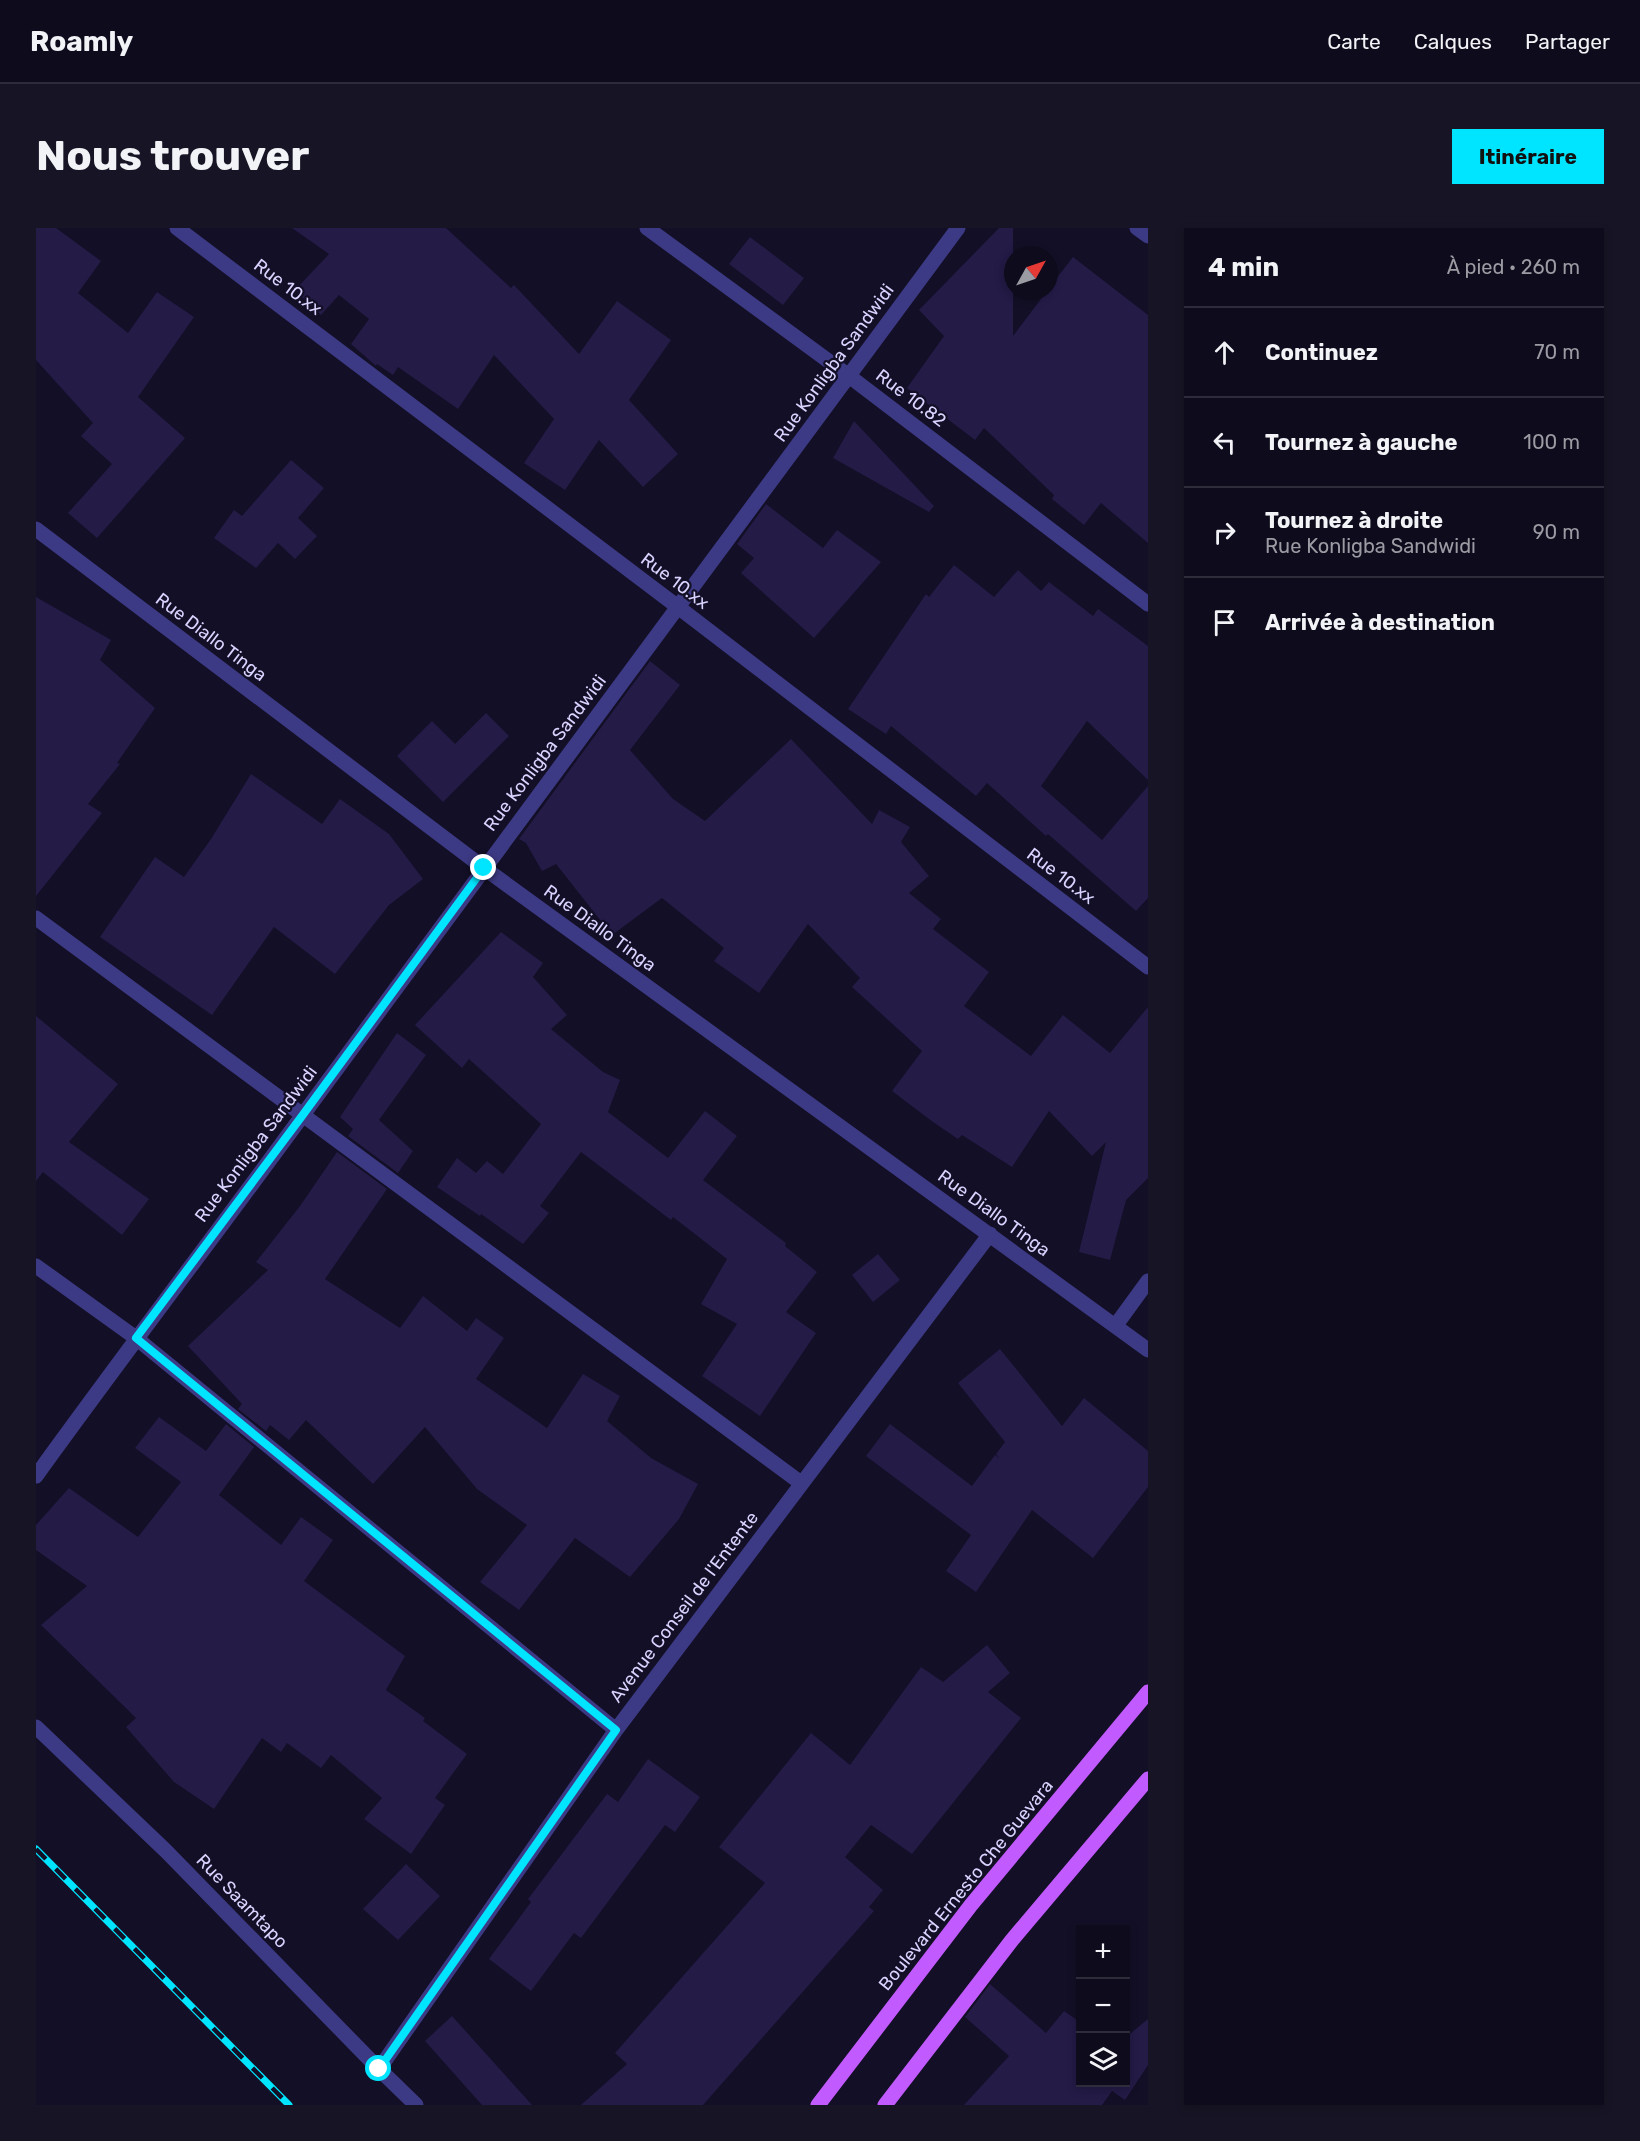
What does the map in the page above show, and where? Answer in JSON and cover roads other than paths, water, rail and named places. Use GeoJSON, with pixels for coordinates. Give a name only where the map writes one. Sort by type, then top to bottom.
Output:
{"type":"FeatureCollection","features":[{"type":"Feature","properties":{"kind":"main road","name":"Boulevard Ernesto Che Guevara"},"geometry":{"type":"LineString","coordinates":[[818,2105],[971,1905],[1148,1692]]}},
{"type":"Feature","properties":{"kind":"main road"},"geometry":{"type":"LineString","coordinates":[[885,2105],[1012,1940],[1148,1779]]}},
{"type":"Feature","properties":{"kind":"street","name":"Rue 10.xx"},"geometry":{"type":"LineString","coordinates":[[177,228],[678,607],[1148,967]]}},
{"type":"Feature","properties":{"kind":"street","name":"Rue 10.82"},"geometry":{"type":"LineString","coordinates":[[647,228],[849,376],[1148,604]]}},
{"type":"Feature","properties":{"kind":"street","name":"Rue Konligba Sandwidi"},"geometry":{"type":"LineString","coordinates":[[36,1476],[958,228]]}},
{"type":"Feature","properties":{"kind":"street"},"geometry":{"type":"LineString","coordinates":[[1137,228],[1148,236]]}},
{"type":"Feature","properties":{"kind":"street","name":"Rue Diallo Tinga"},"geometry":{"type":"LineString","coordinates":[[36,529],[484,868],[1148,1350]]}},
{"type":"Feature","properties":{"kind":"street"},"geometry":{"type":"LineString","coordinates":[[36,918],[801,1483]]}},
{"type":"Feature","properties":{"kind":"street","name":"Avenue Conseil de l'Entente"},"geometry":{"type":"LineString","coordinates":[[379,2069],[616,1730],[990,1234]]}},
{"type":"Feature","properties":{"kind":"street"},"geometry":{"type":"LineString","coordinates":[[36,1266],[136,1338],[616,1730]]}},
{"type":"Feature","properties":{"kind":"street"},"geometry":{"type":"LineString","coordinates":[[1116,1325],[1148,1281]]}},
{"type":"Feature","properties":{"kind":"street","name":"Rue Saamtapo"},"geometry":{"type":"LineString","coordinates":[[36,1727],[166,1851],[417,2105]]}},
{"type":"Feature","properties":{"kind":"railway"},"geometry":{"type":"LineString","coordinates":[[36,1849],[289,2105]]}}]}
